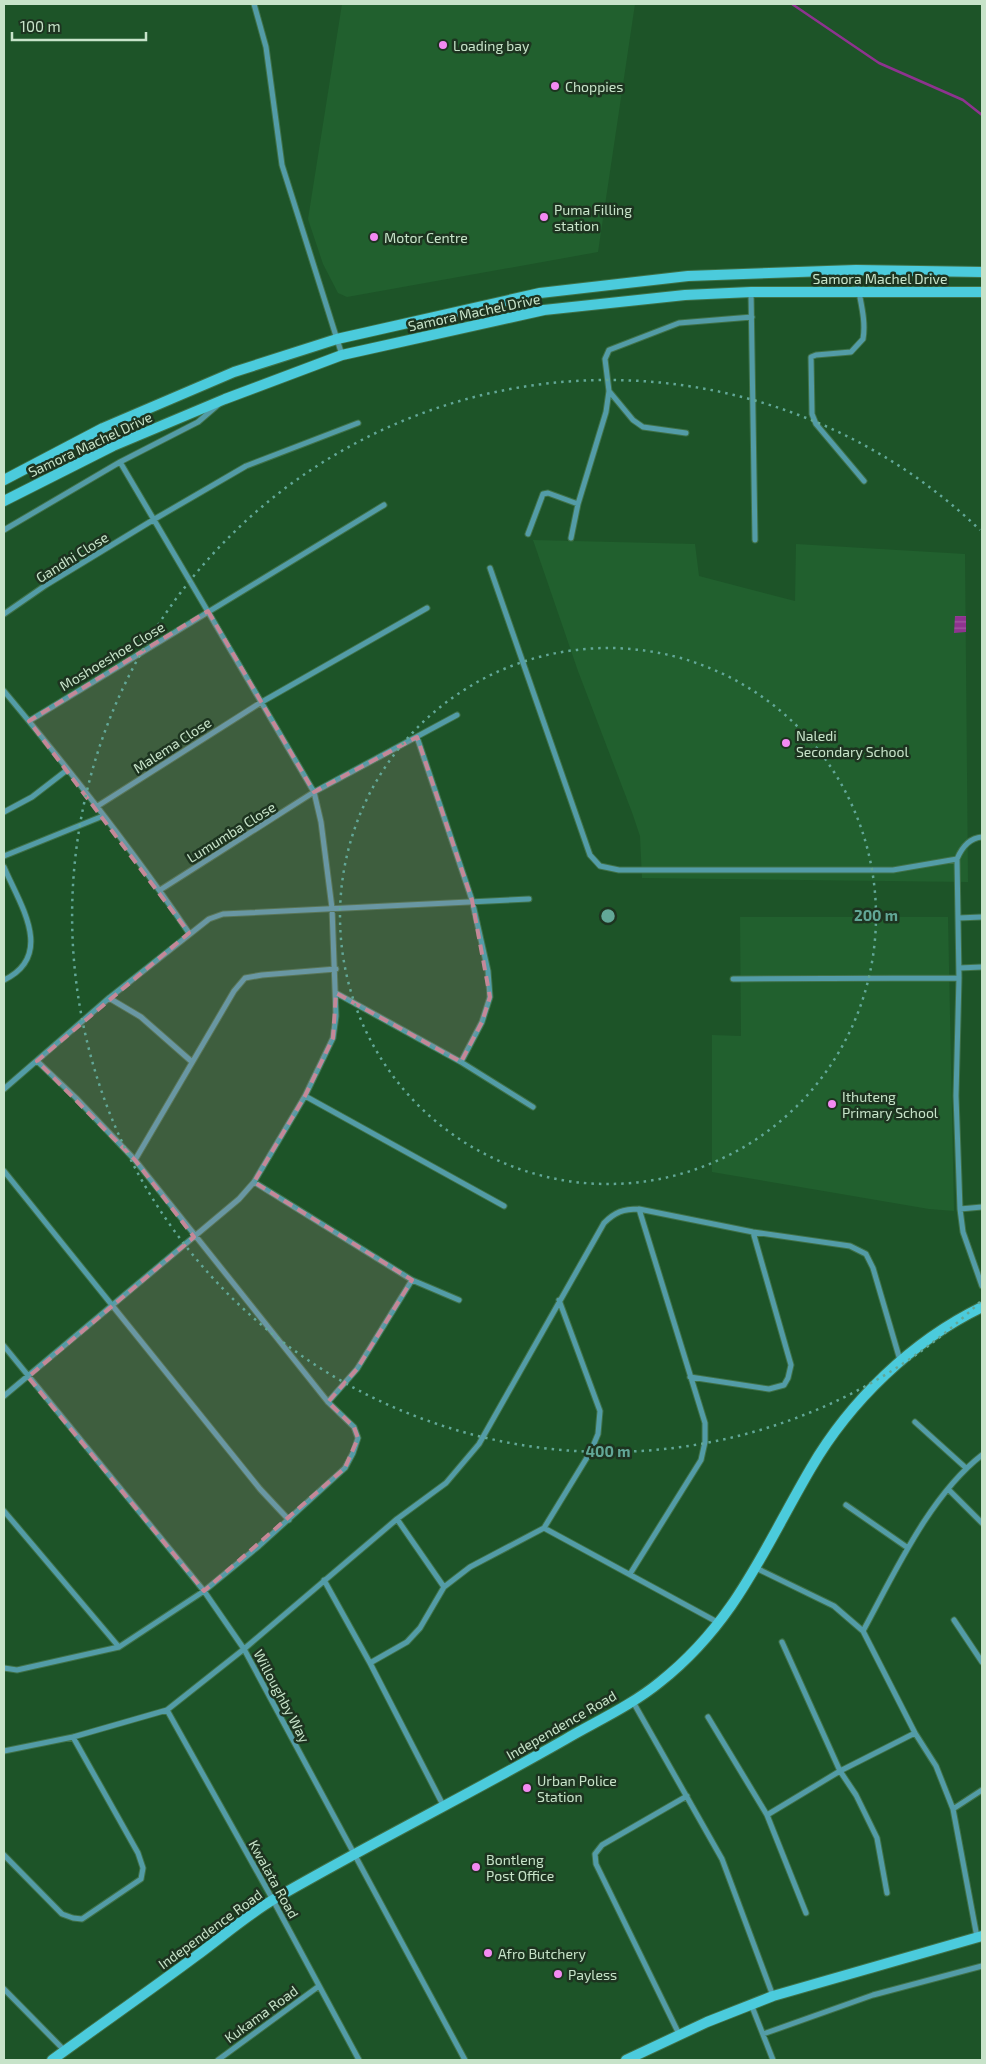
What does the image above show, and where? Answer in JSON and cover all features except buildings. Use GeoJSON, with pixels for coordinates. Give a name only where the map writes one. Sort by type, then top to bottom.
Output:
{"type":"FeatureCollection","features":[{"type":"Feature","properties":{"kind":"main road","name":"Samora Machel Drive"},"geometry":{"type":"LineString","coordinates":[[4,480],[103,428],[225,376],[337,339],[540,293],[688,276],[856,270],[982,272]]}},
{"type":"Feature","properties":{"kind":"main road","name":"Samora Machel Drive"},"geometry":{"type":"LineString","coordinates":[[4,501],[113,446],[224,399],[342,355],[544,310],[685,295],[751,292],[856,290],[982,292]]}},
{"type":"Feature","properties":{"kind":"main road","name":"Independence Road"},"geometry":{"type":"LineString","coordinates":[[52,2060],[273,1900],[443,1805],[518,1766],[658,1684],[681,1664],[720,1624],[756,1568],[812,1466],[843,1422],[900,1360],[951,1322],[982,1307]]}},
{"type":"Feature","properties":{"kind":"main road"},"geometry":{"type":"LineString","coordinates":[[626,2060],[679,2034],[773,1996],[980,1936]]}},
{"type":"Feature","properties":{"kind":"street"},"geometry":{"type":"LineString","coordinates":[[254,4],[266,47],[282,165],[342,355]]}},
{"type":"Feature","properties":{"kind":"street"},"geometry":{"type":"LineString","coordinates":[[856,270],[856,290],[862,312],[863,339],[851,352],[811,357],[811,396],[812,414],[816,424],[864,481]]}},
{"type":"Feature","properties":{"kind":"street"},"geometry":{"type":"LineString","coordinates":[[751,292],[755,540]]}},
{"type":"Feature","properties":{"kind":"street"},"geometry":{"type":"LineString","coordinates":[[571,538],[578,504],[605,416],[609,391],[606,354],[612,347],[678,323],[752,317]]}},
{"type":"Feature","properties":{"kind":"street"},"geometry":{"type":"LineString","coordinates":[[609,391],[636,424],[642,427],[686,432]]}},
{"type":"Feature","properties":{"kind":"street"},"geometry":{"type":"LineString","coordinates":[[4,530],[120,462],[198,422],[224,399]]}},
{"type":"Feature","properties":{"kind":"street","name":"Gandhi Close"},"geometry":{"type":"LineString","coordinates":[[4,614],[46,585],[153,520],[255,462],[358,423]]}},
{"type":"Feature","properties":{"kind":"street"},"geometry":{"type":"LineString","coordinates":[[4,1396],[239,1199],[254,1182],[305,1096],[333,1038],[336,1016],[336,969],[332,908],[321,822],[314,792],[120,462]]}},
{"type":"Feature","properties":{"kind":"street"},"geometry":{"type":"LineString","coordinates":[[528,534],[545,493],[578,504]]}},
{"type":"Feature","properties":{"kind":"street","name":"Moshoeshoe Close"},"geometry":{"type":"LineString","coordinates":[[28,721],[384,505]]}},
{"type":"Feature","properties":{"kind":"street"},"geometry":{"type":"LineString","coordinates":[[490,568],[590,855],[600,866],[619,870],[893,870],[957,859]]}},
{"type":"Feature","properties":{"kind":"street","name":"Malema Close"},"geometry":{"type":"LineString","coordinates":[[96,807],[260,703],[427,608]]}},
{"type":"Feature","properties":{"kind":"street"},"geometry":{"type":"LineString","coordinates":[[4,691],[104,816],[160,890],[189,933]]}},
{"type":"Feature","properties":{"kind":"street","name":"Lumumba Close"},"geometry":{"type":"LineString","coordinates":[[160,890],[314,792],[457,715]]}},
{"type":"Feature","properties":{"kind":"street"},"geometry":{"type":"LineString","coordinates":[[417,737],[472,900],[488,970],[490,996],[482,1022],[461,1062]]}},
{"type":"Feature","properties":{"kind":"street"},"geometry":{"type":"LineString","coordinates":[[4,812],[32,797],[67,770]]}},
{"type":"Feature","properties":{"kind":"street"},"geometry":{"type":"LineString","coordinates":[[4,856],[104,816]]}},
{"type":"Feature","properties":{"kind":"street"},"geometry":{"type":"LineString","coordinates":[[982,837],[973,839],[965,845],[957,859],[959,978],[956,1096],[960,1209],[963,1232],[982,1286]]}},
{"type":"Feature","properties":{"kind":"street"},"geometry":{"type":"LineString","coordinates":[[4,867],[30,926],[33,942],[29,954],[20,968],[4,980]]}},
{"type":"Feature","properties":{"kind":"street"},"geometry":{"type":"LineString","coordinates":[[4,1089],[109,998],[189,933],[209,919],[222,914],[472,900],[529,899]]}},
{"type":"Feature","properties":{"kind":"street"},"geometry":{"type":"LineString","coordinates":[[958,918],[982,918]]}},
{"type":"Feature","properties":{"kind":"street"},"geometry":{"type":"LineString","coordinates":[[958,968],[982,967]]}},
{"type":"Feature","properties":{"kind":"street"},"geometry":{"type":"LineString","coordinates":[[135,1160],[191,1061],[234,991],[246,978],[336,969]]}},
{"type":"Feature","properties":{"kind":"street"},"geometry":{"type":"LineString","coordinates":[[733,979],[959,978]]}},
{"type":"Feature","properties":{"kind":"street"},"geometry":{"type":"LineString","coordinates":[[336,993],[461,1062],[533,1107]]}},
{"type":"Feature","properties":{"kind":"street"},"geometry":{"type":"LineString","coordinates":[[109,998],[142,1017],[191,1061]]}},
{"type":"Feature","properties":{"kind":"street"},"geometry":{"type":"LineString","coordinates":[[4,1668],[17,1670],[119,1647],[204,1591],[289,1520],[345,1468],[354,1453],[358,1438],[354,1427],[328,1402],[194,1237],[135,1160],[76,1098],[37,1061]]}},
{"type":"Feature","properties":{"kind":"street"},"geometry":{"type":"LineString","coordinates":[[305,1096],[504,1206]]}},
{"type":"Feature","properties":{"kind":"street"},"geometry":{"type":"LineString","coordinates":[[4,1171],[260,1489],[289,1520]]}},
{"type":"Feature","properties":{"kind":"street"},"geometry":{"type":"LineString","coordinates":[[254,1182],[412,1280],[459,1300]]}},
{"type":"Feature","properties":{"kind":"street"},"geometry":{"type":"LineString","coordinates":[[960,1209],[982,1207]]}},
{"type":"Feature","properties":{"kind":"street"},"geometry":{"type":"LineString","coordinates":[[4,1751],[73,1736],[167,1710],[244,1649],[397,1519],[446,1483],[479,1444],[559,1300],[604,1224],[614,1213],[625,1209],[639,1209],[753,1232],[850,1246],[866,1254],[873,1268],[900,1360]]}},
{"type":"Feature","properties":{"kind":"street"},"geometry":{"type":"LineString","coordinates":[[630,1574],[700,1460],[705,1442],[705,1423],[639,1209]]}},
{"type":"Feature","properties":{"kind":"street"},"geometry":{"type":"LineString","coordinates":[[690,1377],[769,1389],[784,1385],[788,1378],[791,1365],[753,1232]]}},
{"type":"Feature","properties":{"kind":"street"},"geometry":{"type":"LineString","coordinates":[[328,1402],[357,1369],[412,1280]]}},
{"type":"Feature","properties":{"kind":"street"},"geometry":{"type":"LineString","coordinates":[[370,1663],[407,1642],[420,1628],[444,1587],[470,1567],[544,1528],[591,1451],[598,1434],[600,1411],[559,1300]]}},
{"type":"Feature","properties":{"kind":"street","name":"Willoughby Way"},"geometry":{"type":"LineString","coordinates":[[4,1346],[204,1591],[244,1649],[465,2060]]}},
{"type":"Feature","properties":{"kind":"street"},"geometry":{"type":"LineString","coordinates":[[915,1422],[966,1468]]}},
{"type":"Feature","properties":{"kind":"street"},"geometry":{"type":"LineString","coordinates":[[863,1630],[908,1548],[948,1489],[966,1468],[982,1455]]}},
{"type":"Feature","properties":{"kind":"street"},"geometry":{"type":"LineString","coordinates":[[948,1489],[982,1523]]}},
{"type":"Feature","properties":{"kind":"street"},"geometry":{"type":"LineString","coordinates":[[846,1505],[908,1548]]}},
{"type":"Feature","properties":{"kind":"street"},"geometry":{"type":"LineString","coordinates":[[4,1510],[119,1647]]}},
{"type":"Feature","properties":{"kind":"street"},"geometry":{"type":"LineString","coordinates":[[397,1519],[444,1587]]}},
{"type":"Feature","properties":{"kind":"street"},"geometry":{"type":"LineString","coordinates":[[544,1528],[720,1624]]}},
{"type":"Feature","properties":{"kind":"street"},"geometry":{"type":"LineString","coordinates":[[756,1568],[834,1606],[863,1630],[915,1733],[936,1766],[954,1810],[980,1936]]}},
{"type":"Feature","properties":{"kind":"street"},"geometry":{"type":"LineString","coordinates":[[324,1580],[370,1663],[443,1805]]}},
{"type":"Feature","properties":{"kind":"street"},"geometry":{"type":"LineString","coordinates":[[954,1620],[982,1662]]}},
{"type":"Feature","properties":{"kind":"street"},"geometry":{"type":"LineString","coordinates":[[782,1642],[840,1770],[856,1795],[878,1838],[887,1893]]}},
{"type":"Feature","properties":{"kind":"street"},"geometry":{"type":"LineString","coordinates":[[632,1700],[722,1859],[773,1996]]}},
{"type":"Feature","properties":{"kind":"street","name":"Kwalata Road"},"geometry":{"type":"LineString","coordinates":[[167,1710],[273,1900],[359,2060]]}},
{"type":"Feature","properties":{"kind":"street"},"geometry":{"type":"LineString","coordinates":[[708,1717],[767,1815],[806,1913]]}},
{"type":"Feature","properties":{"kind":"street"},"geometry":{"type":"LineString","coordinates":[[767,1815],[840,1770],[915,1733]]}},
{"type":"Feature","properties":{"kind":"street"},"geometry":{"type":"LineString","coordinates":[[4,1855],[62,1914],[73,1918],[82,1918],[141,1879],[143,1868],[138,1853],[73,1736]]}},
{"type":"Feature","properties":{"kind":"street"},"geometry":{"type":"LineString","coordinates":[[954,1810],[982,1790]]}},
{"type":"Feature","properties":{"kind":"street"},"geometry":{"type":"LineString","coordinates":[[679,2034],[596,1864],[595,1854],[602,1845],[687,1796]]}},
{"type":"Feature","properties":{"kind":"street"},"geometry":{"type":"LineString","coordinates":[[763,2034],[873,1995],[982,1966]]}},
{"type":"Feature","properties":{"kind":"street","name":"Kukama Road"},"geometry":{"type":"LineString","coordinates":[[218,2060],[319,1986]]}},
{"type":"Feature","properties":{"kind":"street"},"geometry":{"type":"LineString","coordinates":[[4,1989],[65,2051]]}},
{"type":"Feature","properties":{"kind":"street"},"geometry":{"type":"LineString","coordinates":[[751,2004],[773,2060]]}},
{"type":"Feature","properties":{"kind":"highlighted area"},"geometry":{"type":"Polygon","coordinates":[[[208,611],[314,792],[417,737],[472,900],[490,997],[482,1022],[461,1062],[336,993],[333,1038],[305,1096],[254,1182],[412,1280],[357,1369],[328,1402],[354,1427],[358,1438],[345,1468],[204,1591],[28,1377],[194,1237],[135,1160],[37,1061],[189,933],[29,721],[208,611]]]}},
{"type":"Feature","properties":{"kind":"shaded area"},"geometry":{"type":"Polygon","coordinates":[[[342,4],[635,4],[598,252],[347,297],[338,293],[323,264],[308,219],[342,4]]]}},
{"type":"Feature","properties":{"kind":"shaded area","name":"Naledi Secondary School"},"geometry":{"type":"Polygon","coordinates":[[[533,540],[695,544],[699,576],[795,601],[796,544],[965,554],[968,882],[642,878],[640,836],[578,671],[533,540]]]}},
{"type":"Feature","properties":{"kind":"shaded area"},"geometry":{"type":"Polygon","coordinates":[[[955,616],[966,616],[966,632],[954,633],[955,616]]]}},
{"type":"Feature","properties":{"kind":"shaded area","name":"Ithuteng Primary School"},"geometry":{"type":"Polygon","coordinates":[[[740,917],[948,917],[954,1211],[929,1209],[712,1172],[712,1035],[741,1036],[740,917]]]}},
{"type":"Feature","properties":{"kind":"waterway"},"geometry":{"type":"LineString","coordinates":[[792,4],[879,63],[963,100],[982,115]]}},
{"type":"Feature","properties":{"kind":"place","name":"Loading bay"},"geometry":{"type":"Point","coordinates":[443,45]}},
{"type":"Feature","properties":{"kind":"place","name":"Choppies"},"geometry":{"type":"Point","coordinates":[555,86]}},
{"type":"Feature","properties":{"kind":"place","name":"Puma Filling station"},"geometry":{"type":"Point","coordinates":[544,217]}},
{"type":"Feature","properties":{"kind":"place","name":"Motor Centre"},"geometry":{"type":"Point","coordinates":[374,237]}},
{"type":"Feature","properties":{"kind":"place","name":"Naledi Secondary School"},"geometry":{"type":"Point","coordinates":[786,743]}},
{"type":"Feature","properties":{"kind":"place","name":"Ithuteng Primary School"},"geometry":{"type":"Point","coordinates":[832,1104]}},
{"type":"Feature","properties":{"kind":"place","name":"Urban Police Station"},"geometry":{"type":"Point","coordinates":[527,1788]}},
{"type":"Feature","properties":{"kind":"place","name":"Bontleng Post Office"},"geometry":{"type":"Point","coordinates":[476,1867]}},
{"type":"Feature","properties":{"kind":"place","name":"Afro Butchery"},"geometry":{"type":"Point","coordinates":[488,1953]}},
{"type":"Feature","properties":{"kind":"place","name":"Payless"},"geometry":{"type":"Point","coordinates":[558,1974]}}]}
